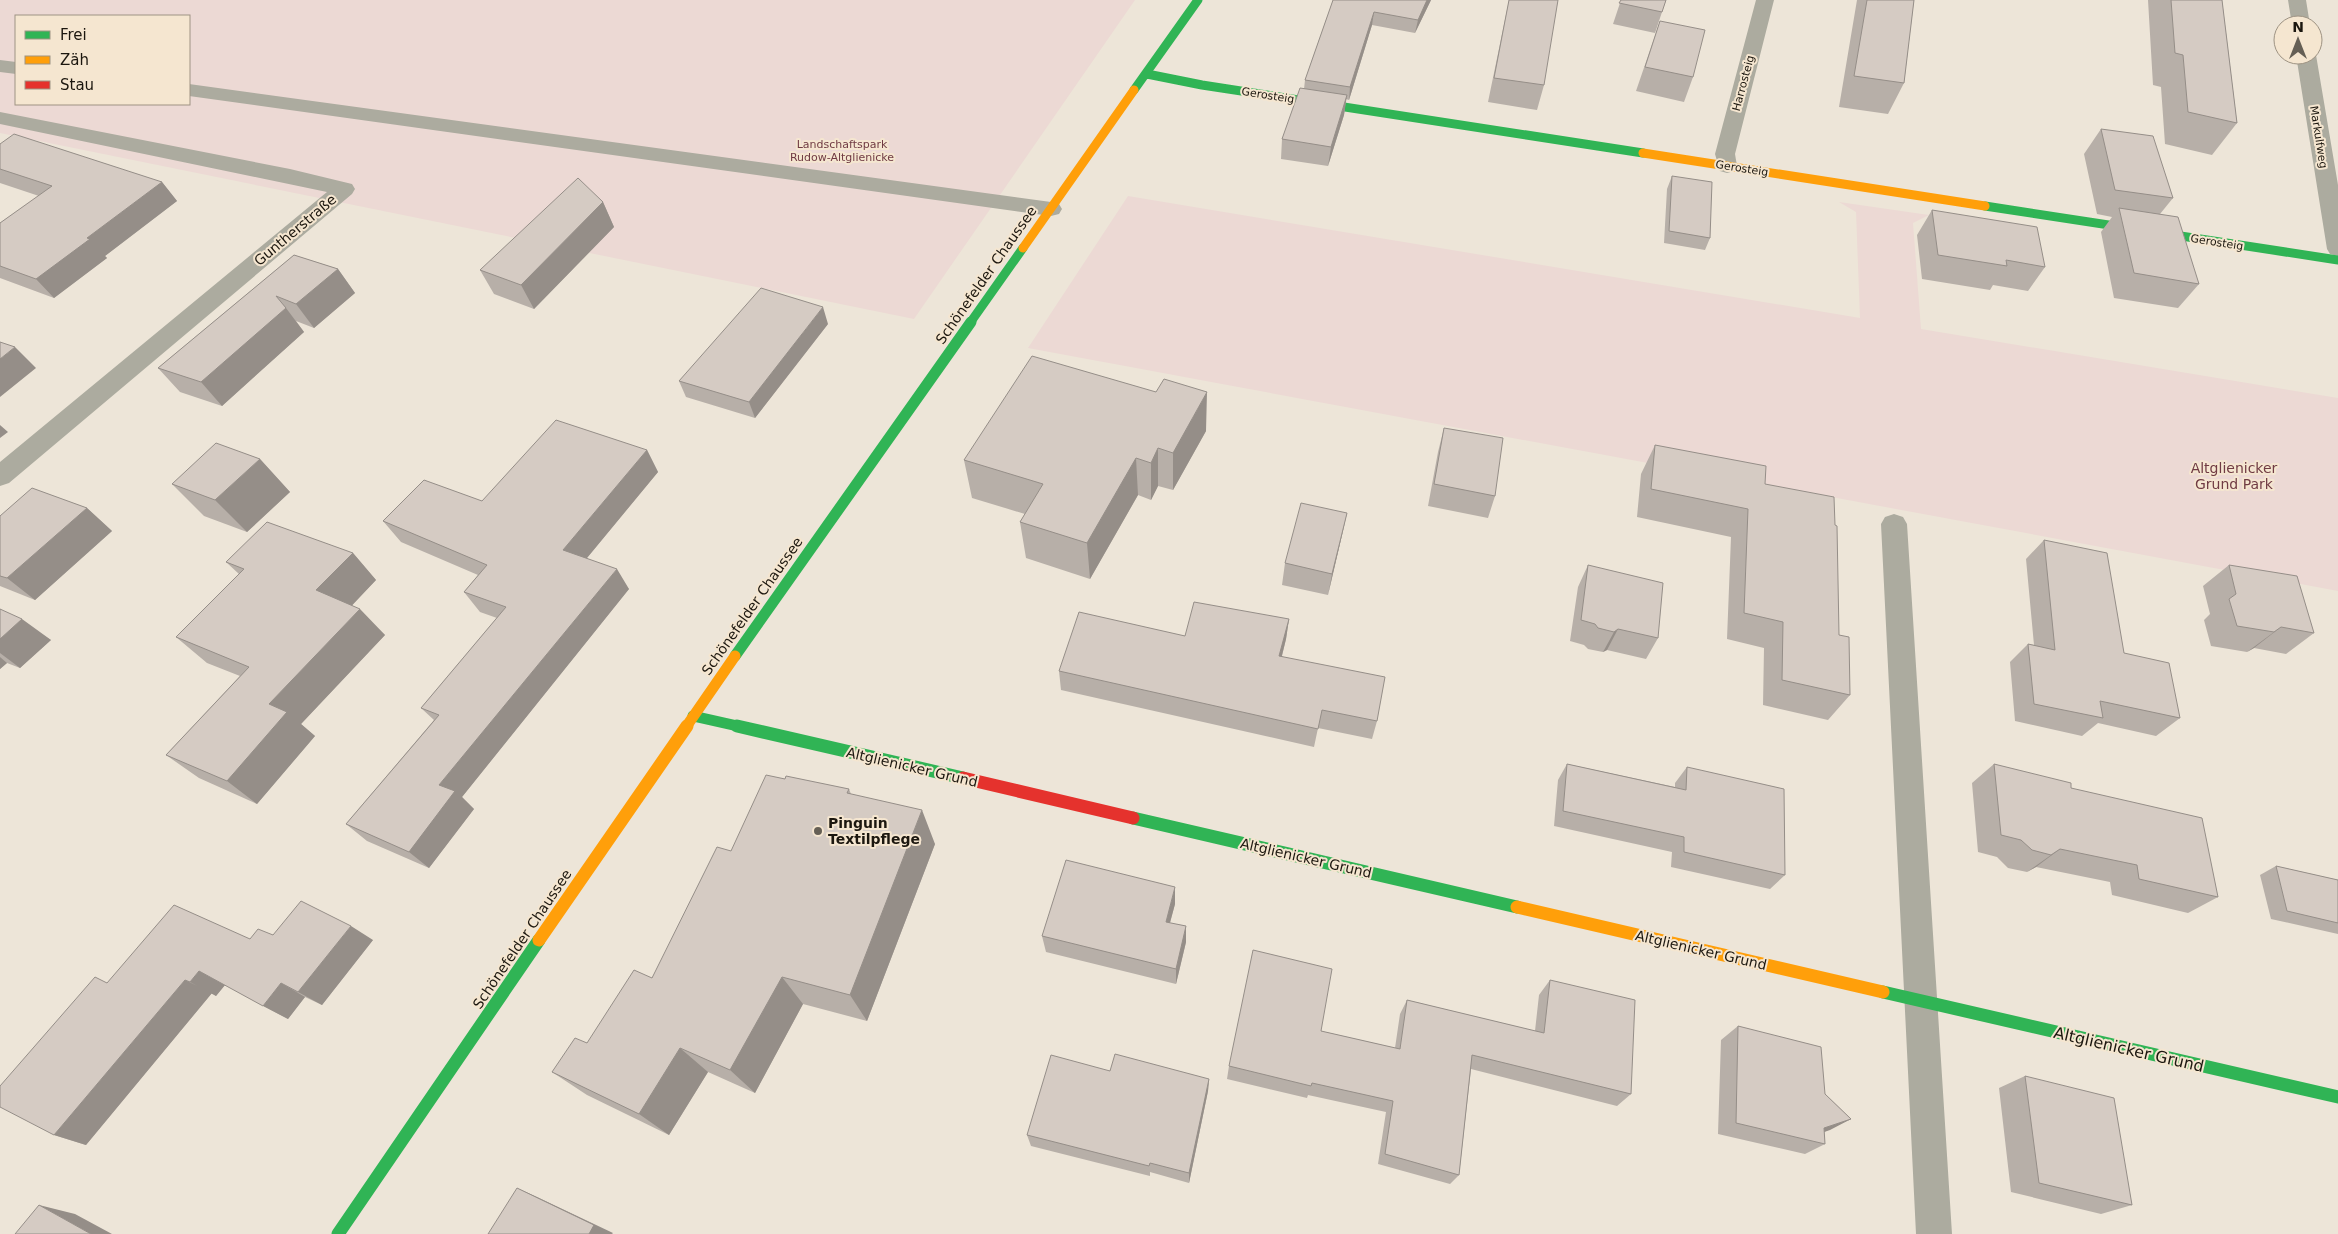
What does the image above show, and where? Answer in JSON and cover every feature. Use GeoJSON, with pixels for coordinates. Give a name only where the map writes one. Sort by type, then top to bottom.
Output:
{"type":"FeatureCollection","features":[{"type":"Feature","properties":{"kind":"street","name":"Schönefelder Chaussee"},"geometry":{"type":"LineString","coordinates":[[338,1234],[692,716],[1198,0]]}},
{"type":"Feature","properties":{"kind":"street","name":"Harrosteig"},"geometry":{"type":"LineString","coordinates":[[1728,166],[1725,154],[1765,0]]}},
{"type":"Feature","properties":{"kind":"street"},"geometry":{"type":"LineString","coordinates":[[2297,0],[2299,15]]}},
{"type":"Feature","properties":{"kind":"street","name":"Markulfweg"},"geometry":{"type":"LineString","coordinates":[[2308,65],[2338,249]]}},
{"type":"Feature","properties":{"kind":"street"},"geometry":{"type":"LineString","coordinates":[[0,66],[15,68]]}},
{"type":"Feature","properties":{"kind":"street","name":"Gerosteig"},"geometry":{"type":"LineString","coordinates":[[1147,74],[1202,85],[2338,260]]}},
{"type":"Feature","properties":{"kind":"street"},"geometry":{"type":"LineString","coordinates":[[190,90],[1051,209]]}},
{"type":"Feature","properties":{"kind":"street","name":"Guntherstraße"},"geometry":{"type":"LineString","coordinates":[[0,118],[290,176],[344,189],[0,476]]}},
{"type":"Feature","properties":{"kind":"street"},"geometry":{"type":"LineString","coordinates":[[1894,524],[1934,1234]]}},
{"type":"Feature","properties":{"kind":"street","name":"Altglienicker Grund"},"geometry":{"type":"LineString","coordinates":[[692,716],[2338,1097]]}},
{"type":"Feature","properties":{"kind":"green space","name":"Landschaftspark Rudow-Altglienicke"},"geometry":{"type":"Polygon","coordinates":[[[0,0],[1135,0],[914,319],[0,133],[0,0]]]}},
{"type":"Feature","properties":{"kind":"green space","name":"Altglienicker Grund Park"},"geometry":{"type":"Polygon","coordinates":[[[1128,196],[1860,318],[1856,212],[1839,202],[1929,215],[1913,223],[1921,329],[2338,398],[2338,591],[1028,348],[1128,196]]]}},
{"type":"Feature","properties":{"kind":"building"},"geometry":{"type":"Polygon","coordinates":[[[1333,0],[1427,0],[1418,20],[1374,12],[1350,87],[1305,80],[1333,0]]]}},
{"type":"Feature","properties":{"kind":"building"},"geometry":{"type":"Polygon","coordinates":[[[1509,0],[1558,0],[1544,85],[1494,78],[1509,0]]]}},
{"type":"Feature","properties":{"kind":"building"},"geometry":{"type":"Polygon","coordinates":[[[1621,0],[1666,0],[1662,12],[1619,3],[1621,0]]]}},
{"type":"Feature","properties":{"kind":"building"},"geometry":{"type":"Polygon","coordinates":[[[1867,0],[1914,0],[1904,83],[1854,76],[1867,0]]]}},
{"type":"Feature","properties":{"kind":"building"},"geometry":{"type":"Polygon","coordinates":[[[2171,0],[2222,0],[2237,123],[2188,112],[2183,55],[2175,53],[2171,0]]]}},
{"type":"Feature","properties":{"kind":"building"},"geometry":{"type":"Polygon","coordinates":[[[1660,21],[1705,30],[1693,77],[1645,67],[1660,21]]]}},
{"type":"Feature","properties":{"kind":"building"},"geometry":{"type":"Polygon","coordinates":[[[1300,88],[1347,95],[1331,147],[1282,139],[1300,88]]]}},
{"type":"Feature","properties":{"kind":"building"},"geometry":{"type":"Polygon","coordinates":[[[2101,129],[2153,136],[2173,198],[2115,190],[2101,129]]]}},
{"type":"Feature","properties":{"kind":"building"},"geometry":{"type":"Polygon","coordinates":[[[14,134],[162,182],[36,279],[0,266],[0,223],[52,186],[0,169],[0,144],[14,134]]]}},
{"type":"Feature","properties":{"kind":"building"},"geometry":{"type":"Polygon","coordinates":[[[1672,176],[1712,182],[1710,238],[1669,231],[1672,176]]]}},
{"type":"Feature","properties":{"kind":"building"},"geometry":{"type":"Polygon","coordinates":[[[578,178],[603,202],[521,285],[480,270],[578,178]]]}},
{"type":"Feature","properties":{"kind":"building"},"geometry":{"type":"Polygon","coordinates":[[[2119,208],[2178,217],[2199,284],[2134,273],[2119,208]]]}},
{"type":"Feature","properties":{"kind":"building"},"geometry":{"type":"Polygon","coordinates":[[[1932,210],[2037,227],[2045,267],[2006,260],[2007,266],[1938,255],[1932,210]]]}},
{"type":"Feature","properties":{"kind":"building"},"geometry":{"type":"Polygon","coordinates":[[[294,255],[338,269],[296,304],[276,296],[286,308],[201,382],[158,368],[294,255]]]}},
{"type":"Feature","properties":{"kind":"building"},"geometry":{"type":"Polygon","coordinates":[[[761,288],[823,307],[749,402],[679,381],[761,288]]]}},
{"type":"Feature","properties":{"kind":"building"},"geometry":{"type":"Polygon","coordinates":[[[0,342],[15,347],[0,359],[0,342]]]}},
{"type":"Feature","properties":{"kind":"building"},"geometry":{"type":"Polygon","coordinates":[[[1032,356],[1156,392],[1164,379],[1207,392],[1173,453],[1158,448],[1151,463],[1136,458],[1087,543],[1020,522],[1043,484],[964,460],[1032,356]]]}},
{"type":"Feature","properties":{"kind":"building"},"geometry":{"type":"Polygon","coordinates":[[[556,420],[647,450],[563,550],[617,569],[439,785],[455,791],[409,852],[346,824],[439,715],[421,708],[506,607],[464,592],[487,565],[383,521],[424,480],[482,501],[556,420]]]}},
{"type":"Feature","properties":{"kind":"building"},"geometry":{"type":"Polygon","coordinates":[[[1444,428],[1503,438],[1495,496],[1434,484],[1444,428]]]}},
{"type":"Feature","properties":{"kind":"building"},"geometry":{"type":"Polygon","coordinates":[[[216,443],[260,459],[215,500],[172,484],[216,443]]]}},
{"type":"Feature","properties":{"kind":"building"},"geometry":{"type":"Polygon","coordinates":[[[1655,445],[1766,466],[1765,484],[1834,497],[1835,525],[1837,526],[1839,635],[1849,637],[1850,695],[1782,680],[1783,622],[1744,613],[1748,509],[1651,489],[1655,445]]]}},
{"type":"Feature","properties":{"kind":"building"},"geometry":{"type":"Polygon","coordinates":[[[32,488],[87,508],[7,578],[0,576],[0,516],[32,488]]]}},
{"type":"Feature","properties":{"kind":"building"},"geometry":{"type":"Polygon","coordinates":[[[1301,503],[1347,513],[1332,574],[1285,563],[1301,503]]]}},
{"type":"Feature","properties":{"kind":"building"},"geometry":{"type":"Polygon","coordinates":[[[267,522],[353,553],[316,590],[360,609],[269,704],[287,712],[227,781],[166,755],[249,667],[176,637],[244,569],[226,562],[267,522]]]}},
{"type":"Feature","properties":{"kind":"building"},"geometry":{"type":"Polygon","coordinates":[[[2044,540],[2107,553],[2124,653],[2169,663],[2180,718],[2100,701],[2103,718],[2034,704],[2028,644],[2055,650],[2044,540]]]}},
{"type":"Feature","properties":{"kind":"building"},"geometry":{"type":"Polygon","coordinates":[[[1588,565],[1663,583],[1658,638],[1618,629],[1614,632],[1598,628],[1595,624],[1581,620],[1588,565]]]}},
{"type":"Feature","properties":{"kind":"building"},"geometry":{"type":"Polygon","coordinates":[[[2229,565],[2297,576],[2314,633],[2281,627],[2274,632],[2237,626],[2229,599],[2236,594],[2229,565]]]}},
{"type":"Feature","properties":{"kind":"building"},"geometry":{"type":"Polygon","coordinates":[[[1194,602],[1289,619],[1279,656],[1385,677],[1377,721],[1322,710],[1318,729],[1059,671],[1079,612],[1185,636],[1194,602]]]}},
{"type":"Feature","properties":{"kind":"building"},"geometry":{"type":"Polygon","coordinates":[[[0,609],[22,619],[0,639],[0,609]]]}},
{"type":"Feature","properties":{"kind":"building"},"geometry":{"type":"Polygon","coordinates":[[[1567,764],[1686,790],[1687,767],[1784,789],[1785,875],[1684,852],[1684,837],[1563,811],[1567,764]]]}},
{"type":"Feature","properties":{"kind":"building"},"geometry":{"type":"Polygon","coordinates":[[[1994,764],[2071,783],[2071,788],[2202,818],[2218,897],[2139,879],[2137,865],[2060,849],[2051,855],[2032,850],[2021,840],[2001,835],[1994,764]]]}},
{"type":"Feature","properties":{"kind":"building"},"geometry":{"type":"Polygon","coordinates":[[[766,775],[785,779],[786,776],[849,789],[847,793],[922,810],[850,995],[782,977],[730,1070],[680,1048],[639,1114],[552,1072],[575,1038],[587,1043],[634,970],[652,978],[717,847],[731,851],[766,775]]]}},
{"type":"Feature","properties":{"kind":"building"},"geometry":{"type":"Polygon","coordinates":[[[1066,860],[1175,887],[1166,922],[1186,926],[1176,969],[1042,936],[1066,860]]]}},
{"type":"Feature","properties":{"kind":"building"},"geometry":{"type":"Polygon","coordinates":[[[2276,866],[2338,880],[2338,923],[2287,911],[2276,866]]]}},
{"type":"Feature","properties":{"kind":"building"},"geometry":{"type":"Polygon","coordinates":[[[301,901],[351,926],[298,992],[281,983],[263,1006],[199,971],[190,982],[185,980],[54,1135],[0,1107],[0,1086],[95,977],[107,983],[174,905],[250,939],[258,929],[273,935],[301,901]]]}},
{"type":"Feature","properties":{"kind":"building"},"geometry":{"type":"Polygon","coordinates":[[[1253,950],[1332,969],[1321,1031],[1400,1049],[1407,1000],[1544,1033],[1550,980],[1635,1000],[1631,1094],[1472,1055],[1459,1175],[1385,1154],[1393,1101],[1312,1083],[1311,1086],[1229,1066],[1253,950]]]}},
{"type":"Feature","properties":{"kind":"building"},"geometry":{"type":"Polygon","coordinates":[[[1738,1026],[1821,1047],[1825,1094],[1851,1119],[1824,1128],[1825,1144],[1736,1123],[1738,1026]]]}},
{"type":"Feature","properties":{"kind":"building"},"geometry":{"type":"Polygon","coordinates":[[[1115,1054],[1209,1079],[1189,1173],[1150,1163],[1149,1166],[1027,1135],[1051,1055],[1110,1071],[1115,1054]]]}},
{"type":"Feature","properties":{"kind":"building"},"geometry":{"type":"Polygon","coordinates":[[[2025,1076],[2114,1098],[2132,1205],[2039,1183],[2025,1076]]]}},
{"type":"Feature","properties":{"kind":"building"},"geometry":{"type":"Polygon","coordinates":[[[517,1188],[594,1225],[589,1234],[488,1234],[517,1188]]]}},
{"type":"Feature","properties":{"kind":"building"},"geometry":{"type":"Polygon","coordinates":[[[39,1205],[91,1234],[15,1234],[39,1205]]]}},
{"type":"Feature","properties":{"kind":"traffic: fast"},"geometry":{"type":"LineString","coordinates":[[1134,90],[1198,0]]}},
{"type":"Feature","properties":{"kind":"traffic: fast"},"geometry":{"type":"LineString","coordinates":[[1147,74],[1202,85],[1643,153]]}},
{"type":"Feature","properties":{"kind":"traffic: fast"},"geometry":{"type":"LineString","coordinates":[[1985,206],[2338,260]]}},
{"type":"Feature","properties":{"kind":"traffic: fast"},"geometry":{"type":"LineString","coordinates":[[735,656],[1023,248]]}},
{"type":"Feature","properties":{"kind":"traffic: fast"},"geometry":{"type":"LineString","coordinates":[[693,716],[963,778]]}},
{"type":"Feature","properties":{"kind":"traffic: fast"},"geometry":{"type":"LineString","coordinates":[[1133,818],[1517,907]]}},
{"type":"Feature","properties":{"kind":"traffic: fast"},"geometry":{"type":"LineString","coordinates":[[338,1234],[539,940]]}},
{"type":"Feature","properties":{"kind":"traffic: fast"},"geometry":{"type":"LineString","coordinates":[[1883,992],[2338,1097]]}},
{"type":"Feature","properties":{"kind":"traffic: slow"},"geometry":{"type":"LineString","coordinates":[[1023,248],[1134,90]]}},
{"type":"Feature","properties":{"kind":"traffic: slow"},"geometry":{"type":"LineString","coordinates":[[1643,153],[1985,206]]}},
{"type":"Feature","properties":{"kind":"traffic: slow"},"geometry":{"type":"LineString","coordinates":[[539,940],[735,656]]}},
{"type":"Feature","properties":{"kind":"traffic: slow"},"geometry":{"type":"LineString","coordinates":[[1517,907],[1883,992]]}},
{"type":"Feature","properties":{"kind":"traffic: jam"},"geometry":{"type":"LineString","coordinates":[[963,778],[1133,818]]}},
{"type":"Feature","properties":{"kind":"place","name":"Pinguin Textilpflege"},"geometry":{"type":"Point","coordinates":[818,831]}}]}
